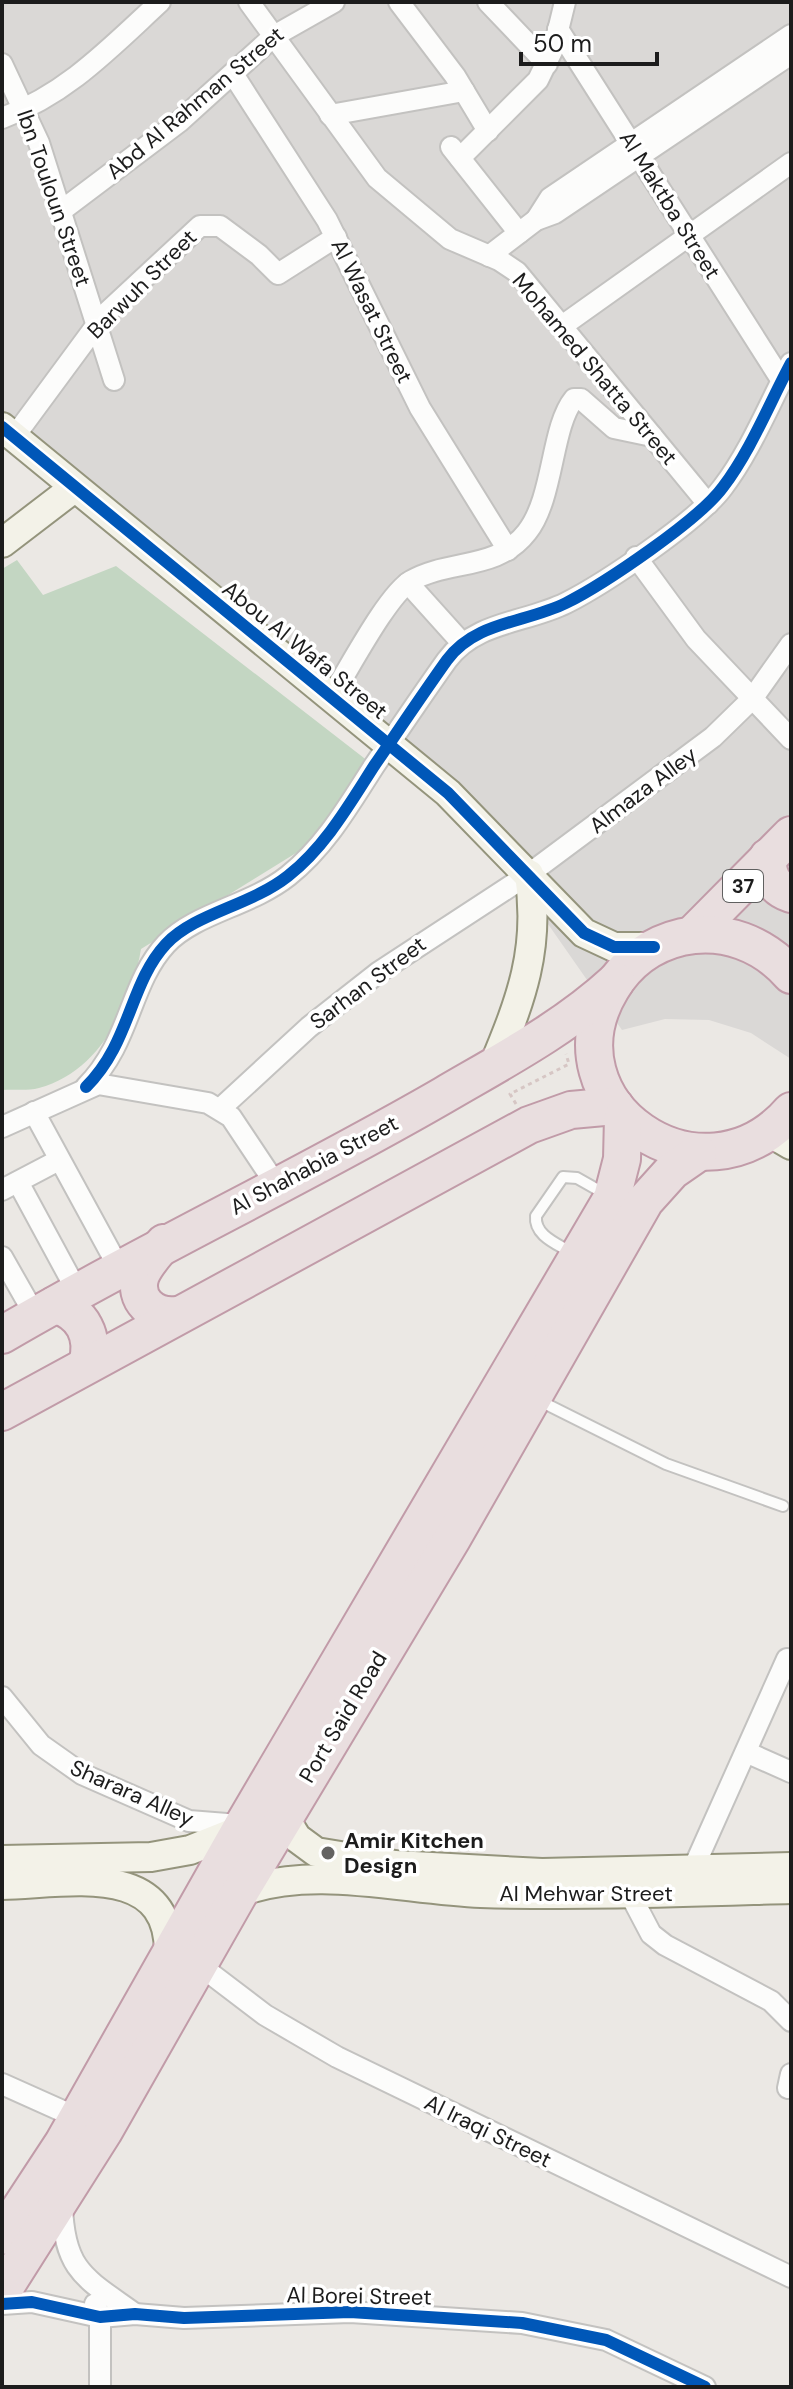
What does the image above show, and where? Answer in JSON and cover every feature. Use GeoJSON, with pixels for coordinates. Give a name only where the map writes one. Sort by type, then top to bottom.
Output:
{"type":"FeatureCollection","features":[{"type":"Feature","properties":{"kind":"highway"},"geometry":{"type":"LineString","coordinates":[[780,846],[771,879],[778,888],[791,894]]}},
{"type":"Feature","properties":{"kind":"highway","name":"37"},"geometry":{"type":"LineString","coordinates":[[692,935],[780,846]]}},
{"type":"Feature","properties":{"kind":"highway"},"geometry":{"type":"LineString","coordinates":[[654,947],[692,935],[711,934],[749,943],[767,953],[791,975]]}},
{"type":"Feature","properties":{"kind":"highway","name":"Al Shahabia Street"},"geometry":{"type":"LineString","coordinates":[[2,1335],[165,1242],[376,1135],[493,1067],[557,1028],[654,947]]}},
{"type":"Feature","properties":{"kind":"highway"},"geometry":{"type":"LineString","coordinates":[[616,981],[601,1011],[596,1043],[600,1076],[619,1111],[649,1138],[698,1153],[735,1149],[784,1130]]}},
{"type":"Feature","properties":{"kind":"highway"},"geometry":{"type":"LineString","coordinates":[[2,1412],[529,1125],[571,1110],[619,1111]]}},
{"type":"Feature","properties":{"kind":"highway","name":"Port Said Road"},"geometry":{"type":"LineString","coordinates":[[437,1532],[578,1256],[612,1198],[622,1159],[619,1111]]}},
{"type":"Feature","properties":{"kind":"highway","name":"Port Said Road"},"geometry":{"type":"LineString","coordinates":[[2,2292],[62,2203],[184,1959],[241,1828],[399,1594],[437,1532],[531,1397],[645,1201],[672,1171],[698,1153]]}},
{"type":"Feature","properties":{"kind":"highway"},"geometry":{"type":"LineString","coordinates":[[165,1242],[144,1269],[139,1291],[146,1306],[155,1312],[177,1315]]}},
{"type":"Feature","properties":{"kind":"highway"},"geometry":{"type":"LineString","coordinates":[[56,1304],[71,1311],[84,1324],[90,1347],[87,1364]]}},
{"type":"Feature","properties":{"kind":"highway","name":"Port Said Road"},"geometry":{"type":"LineString","coordinates":[[2,2236],[184,1959],[240,1892],[284,1817],[399,1594]]}},
{"type":"Feature","properties":{"kind":"street"},"geometry":{"type":"LineString","coordinates":[[2,118],[26,109],[70,84],[160,2]]}},
{"type":"Feature","properties":{"kind":"street","name":"Mohamed Shatta Street"},"geometry":{"type":"LineString","coordinates":[[249,2],[384,184],[450,239],[517,272],[708,504]]}},
{"type":"Feature","properties":{"kind":"street","name":"Abd Al Rahman Street"},"geometry":{"type":"LineString","coordinates":[[61,211],[179,122],[274,36],[334,2]]}},
{"type":"Feature","properties":{"kind":"street"},"geometry":{"type":"LineString","coordinates":[[399,2],[464,91],[488,131]]}},
{"type":"Feature","properties":{"kind":"street"},"geometry":{"type":"LineString","coordinates":[[488,2],[547,64]]}},
{"type":"Feature","properties":{"kind":"street"},"geometry":{"type":"LineString","coordinates":[[519,233],[456,153],[488,131],[526,94],[547,64],[565,2]]}},
{"type":"Feature","properties":{"kind":"street","name":"Al Maktba Street"},"geometry":{"type":"LineString","coordinates":[[558,29],[689,235],[786,372]]}},
{"type":"Feature","properties":{"kind":"street"},"geometry":{"type":"LineString","coordinates":[[635,150],[791,35]]}},
{"type":"Feature","properties":{"kind":"street"},"geometry":{"type":"LineString","coordinates":[[489,256],[536,220],[546,201],[791,54]]}},
{"type":"Feature","properties":{"kind":"street","name":"Ibn Touloun Street"},"geometry":{"type":"LineString","coordinates":[[2,64],[26,109],[114,380]]}},
{"type":"Feature","properties":{"kind":"street","name":"Al Wasat Street"},"geometry":{"type":"LineString","coordinates":[[233,74],[336,237],[414,397],[508,550]]}},
{"type":"Feature","properties":{"kind":"street"},"geometry":{"type":"LineString","coordinates":[[330,115],[464,91]]}},
{"type":"Feature","properties":{"kind":"street"},"geometry":{"type":"LineString","coordinates":[[562,326],[791,163]]}},
{"type":"Feature","properties":{"kind":"street","name":"Barwuh Street"},"geometry":{"type":"LineString","coordinates":[[8,432],[96,324],[204,224],[220,226],[259,255],[278,274],[336,237]]}},
{"type":"Feature","properties":{"kind":"street"},"geometry":{"type":"LineString","coordinates":[[86,1087],[115,1050],[148,971],[168,942],[196,922],[255,898],[298,868],[333,829],[389,744],[462,643],[482,631],[568,602],[708,504],[735,470],[786,372]]}},
{"type":"Feature","properties":{"kind":"street"},"geometry":{"type":"LineString","coordinates":[[331,697],[396,594],[408,583],[484,561],[508,550],[528,531],[537,516],[574,399],[581,399],[614,428],[652,436]]}},
{"type":"Feature","properties":{"kind":"street","name":"Abou Al Wafa Street"},"geometry":{"type":"LineString","coordinates":[[8,432],[462,805],[529,874],[566,918],[590,938],[614,947],[654,947]]}},
{"type":"Feature","properties":{"kind":"street"},"geometry":{"type":"LineString","coordinates":[[2,543],[74,488]]}},
{"type":"Feature","properties":{"kind":"street"},"geometry":{"type":"LineString","coordinates":[[636,557],[696,639],[791,739]]}},
{"type":"Feature","properties":{"kind":"street"},"geometry":{"type":"LineString","coordinates":[[408,583],[462,643]]}},
{"type":"Feature","properties":{"kind":"street","name":"Almaza Alley"},"geometry":{"type":"LineString","coordinates":[[529,874],[699,748],[752,699],[791,644]]}},
{"type":"Feature","properties":{"kind":"street"},"geometry":{"type":"LineString","coordinates":[[493,1067],[518,1010],[528,972],[532,933],[529,874]]}},
{"type":"Feature","properties":{"kind":"street","name":"Sarhan Street"},"geometry":{"type":"LineString","coordinates":[[221,1108],[286,1047],[367,981],[452,921],[529,874]]}},
{"type":"Feature","properties":{"kind":"street"},"geometry":{"type":"LineString","coordinates":[[2,1127],[86,1087],[111,1084],[221,1108],[231,1117],[277,1186]]}},
{"type":"Feature","properties":{"kind":"street"},"geometry":{"type":"LineString","coordinates":[[34,1112],[119,1268]]}},
{"type":"Feature","properties":{"kind":"street"},"geometry":{"type":"LineString","coordinates":[[56,1304],[10,1186],[59,1160]]}},
{"type":"Feature","properties":{"kind":"street"},"geometry":{"type":"LineString","coordinates":[[2,1257],[56,1304]]}},
{"type":"Feature","properties":{"kind":"street"},"geometry":{"type":"LineString","coordinates":[[693,1869],[746,1752],[785,1682],[787,1659]]}},
{"type":"Feature","properties":{"kind":"street","name":"Sharara Alley"},"geometry":{"type":"LineString","coordinates":[[2,1697],[41,1745],[82,1774],[189,1821],[241,1828]]}},
{"type":"Feature","properties":{"kind":"street"},"geometry":{"type":"LineString","coordinates":[[746,1752],[791,1772]]}},
{"type":"Feature","properties":{"kind":"street","name":"Al Mehwar Street"},"geometry":{"type":"LineString","coordinates":[[284,1817],[297,1838],[316,1852],[376,1863],[505,1873],[791,1867]]}},
{"type":"Feature","properties":{"kind":"street"},"geometry":{"type":"LineString","coordinates":[[2,1860],[151,1857],[190,1850],[241,1828]]}},
{"type":"Feature","properties":{"kind":"street","name":"Al Mehwar Street"},"geometry":{"type":"LineString","coordinates":[[240,1892],[274,1881],[310,1878],[447,1891],[630,1894],[791,1889]]}},
{"type":"Feature","properties":{"kind":"street"},"geometry":{"type":"LineString","coordinates":[[2,1885],[130,1887],[145,1894],[162,1913],[184,1959]]}},
{"type":"Feature","properties":{"kind":"street"},"geometry":{"type":"LineString","coordinates":[[630,1894],[651,1934],[665,1945],[771,2001],[791,2021]]}},
{"type":"Feature","properties":{"kind":"street","name":"Al Iraqi Street"},"geometry":{"type":"LineString","coordinates":[[184,1959],[265,2015],[337,2057],[791,2277]]}},
{"type":"Feature","properties":{"kind":"street"},"geometry":{"type":"LineString","coordinates":[[2,2084],[78,2118]]}},
{"type":"Feature","properties":{"kind":"street"},"geometry":{"type":"LineString","coordinates":[[62,2203],[69,2256],[87,2279],[135,2314]]}},
{"type":"Feature","properties":{"kind":"street"},"geometry":{"type":"LineString","coordinates":[[87,2279],[100,2317],[100,2387]]}},
{"type":"Feature","properties":{"kind":"street","name":"Al Borei Street"},"geometry":{"type":"LineString","coordinates":[[2,2304],[32,2302],[100,2317],[135,2314],[184,2318],[350,2312],[551,2327],[606,2340],[705,2387]]}},
{"type":"Feature","properties":{"kind":"lane"},"geometry":{"type":"LineString","coordinates":[[578,1256],[544,1235],[535,1223],[536,1216],[563,1177],[577,1178],[612,1198]]}},
{"type":"Feature","properties":{"kind":"lane"},"geometry":{"type":"LineString","coordinates":[[531,1397],[666,1464],[783,1506]]}},
{"type":"Feature","properties":{"kind":"path"},"geometry":{"type":"LineString","coordinates":[[529,1125],[510,1094],[569,1064],[557,1028]]}},
{"type":"Feature","properties":{"kind":"shaded area"},"geometry":{"type":"Polygon","coordinates":[[[2,2],[791,2],[791,1059],[751,1033],[709,1020],[665,1019],[622,1030],[527,894],[448,809],[2,448],[2,2]]]}},
{"type":"Feature","properties":{"kind":"green space"},"geometry":{"type":"Polygon","coordinates":[[[17,560],[43,595],[116,566],[373,765],[317,840],[141,949],[137,970],[121,1013],[96,1051],[79,1067],[61,1080],[39,1088],[2,1090],[2,569],[17,560]]]}},
{"type":"Feature","properties":{"kind":"cycle path"},"geometry":{"type":"LineString","coordinates":[[86,1087],[112,1051],[144,977],[166,944],[192,925],[273,886],[314,852],[336,825],[428,686],[459,647],[487,630],[551,610],[583,594],[650,550],[711,501],[742,458],[791,363]]}},
{"type":"Feature","properties":{"kind":"cycle path"},"geometry":{"type":"LineString","coordinates":[[2,427],[448,793],[584,933],[614,947],[654,947]]}},
{"type":"Feature","properties":{"kind":"cycle path"},"geometry":{"type":"LineString","coordinates":[[2,2304],[32,2302],[100,2317],[135,2314],[184,2318],[350,2312],[522,2323],[606,2340],[705,2387]]}},
{"type":"Feature","properties":{"kind":"place","name":"Amir Kitchen Design"},"geometry":{"type":"Point","coordinates":[328,1853]}}]}
